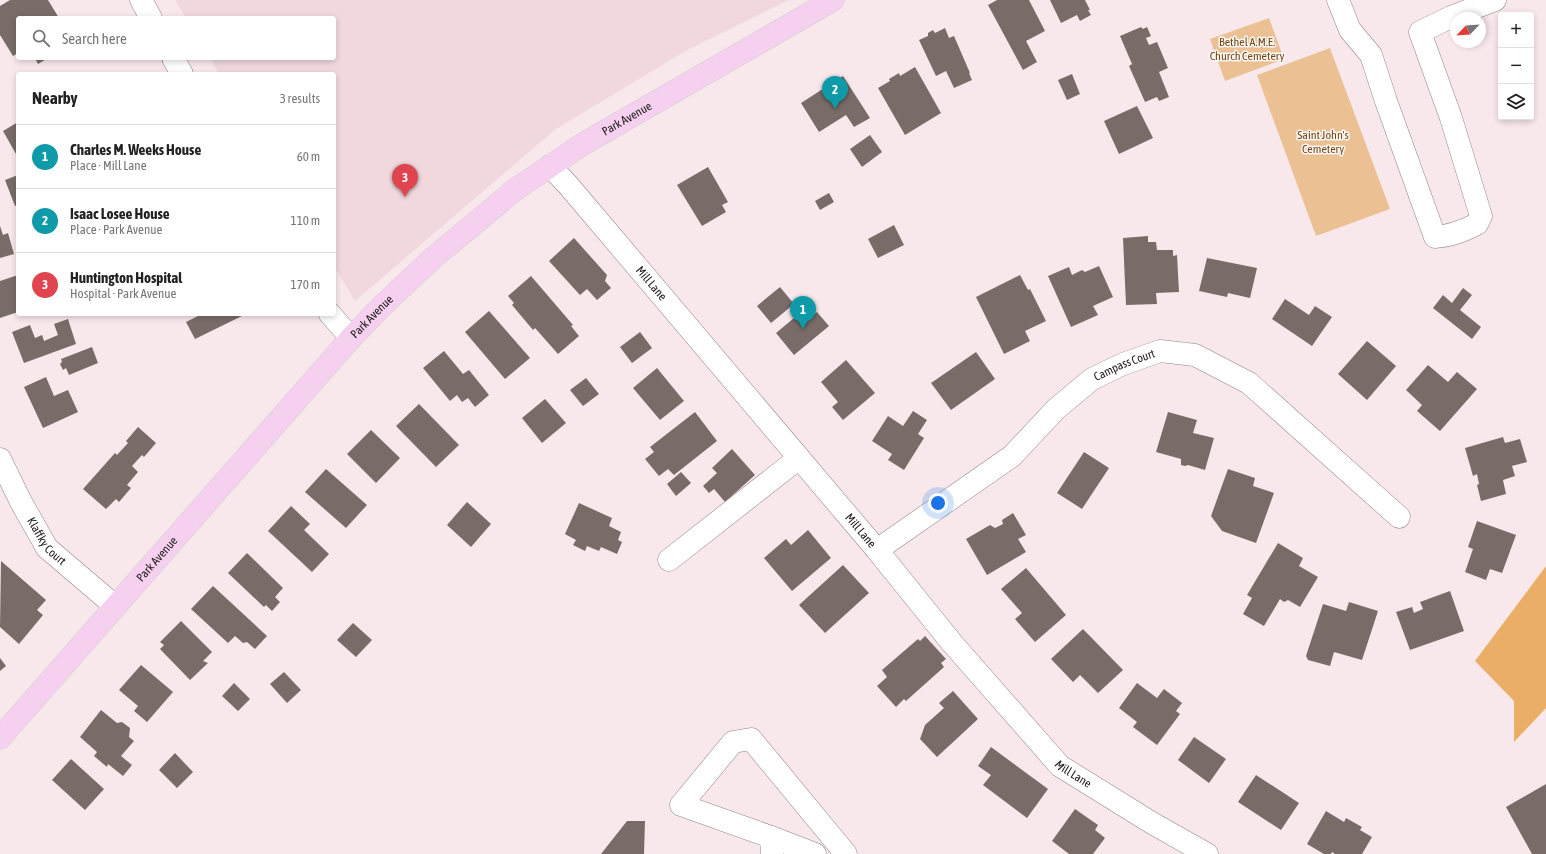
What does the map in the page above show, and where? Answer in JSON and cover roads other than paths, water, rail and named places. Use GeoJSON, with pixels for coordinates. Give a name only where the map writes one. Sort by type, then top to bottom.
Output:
{"type":"FeatureCollection","features":[{"type":"Feature","properties":{"kind":"main road","name":"Park Avenue"},"geometry":{"type":"LineString","coordinates":[[0,738],[351,338],[381,307],[457,237],[516,189],[550,166],[619,123],[833,0]]}},
{"type":"Feature","properties":{"kind":"street"},"geometry":{"type":"LineString","coordinates":[[141,0],[150,16]]}},
{"type":"Feature","properties":{"kind":"street"},"geometry":{"type":"LineString","coordinates":[[1338,0],[1350,30],[1371,55],[1386,102],[1435,236],[1446,236],[1460,233],[1477,224],[1481,216],[1450,118],[1420,32],[1451,17],[1495,0]]}},
{"type":"Feature","properties":{"kind":"street"},"geometry":{"type":"LineString","coordinates":[[174,60],[181,72]]}},
{"type":"Feature","properties":{"kind":"street","name":"Mill Lane"},"geometry":{"type":"LineString","coordinates":[[550,166],[568,185],[877,550],[952,643],[1060,766],[1152,823],[1207,854]]}},
{"type":"Feature","properties":{"kind":"street"},"geometry":{"type":"LineString","coordinates":[[332,316],[351,338]]}},
{"type":"Feature","properties":{"kind":"street","name":"Campass Court"},"geometry":{"type":"LineString","coordinates":[[877,550],[1012,456],[1056,410],[1092,379],[1123,364],[1160,351],[1195,356],[1249,383],[1399,516]]}},
{"type":"Feature","properties":{"kind":"street"},"geometry":{"type":"LineString","coordinates":[[669,560],[799,458]]}},
{"type":"Feature","properties":{"kind":"street","name":"Klaffky Court"},"geometry":{"type":"LineString","coordinates":[[0,459],[21,502],[47,548],[115,606]]}},
{"type":"Feature","properties":{"kind":"street"},"geometry":{"type":"LineString","coordinates":[[815,854],[771,846],[681,805],[733,742],[751,739],[846,854]]}},
{"type":"Feature","properties":{"kind":"place","name":"Isaac Losee House"},"geometry":{"type":"Point","coordinates":[835,109]}},
{"type":"Feature","properties":{"kind":"place","name":"Huntington Hospital"},"geometry":{"type":"Point","coordinates":[405,197]}},
{"type":"Feature","properties":{"kind":"place","name":"Charles M. Weeks House"},"geometry":{"type":"Point","coordinates":[803,329]}},
{"type":"Feature","properties":{"kind":"park label","name":"Bethel A.M.E. Church Cemetery"},"geometry":{"type":"Point","coordinates":[1247,49]}},
{"type":"Feature","properties":{"kind":"park label","name":"Saint John's Cemetery"},"geometry":{"type":"Point","coordinates":[1323,142]}}]}
